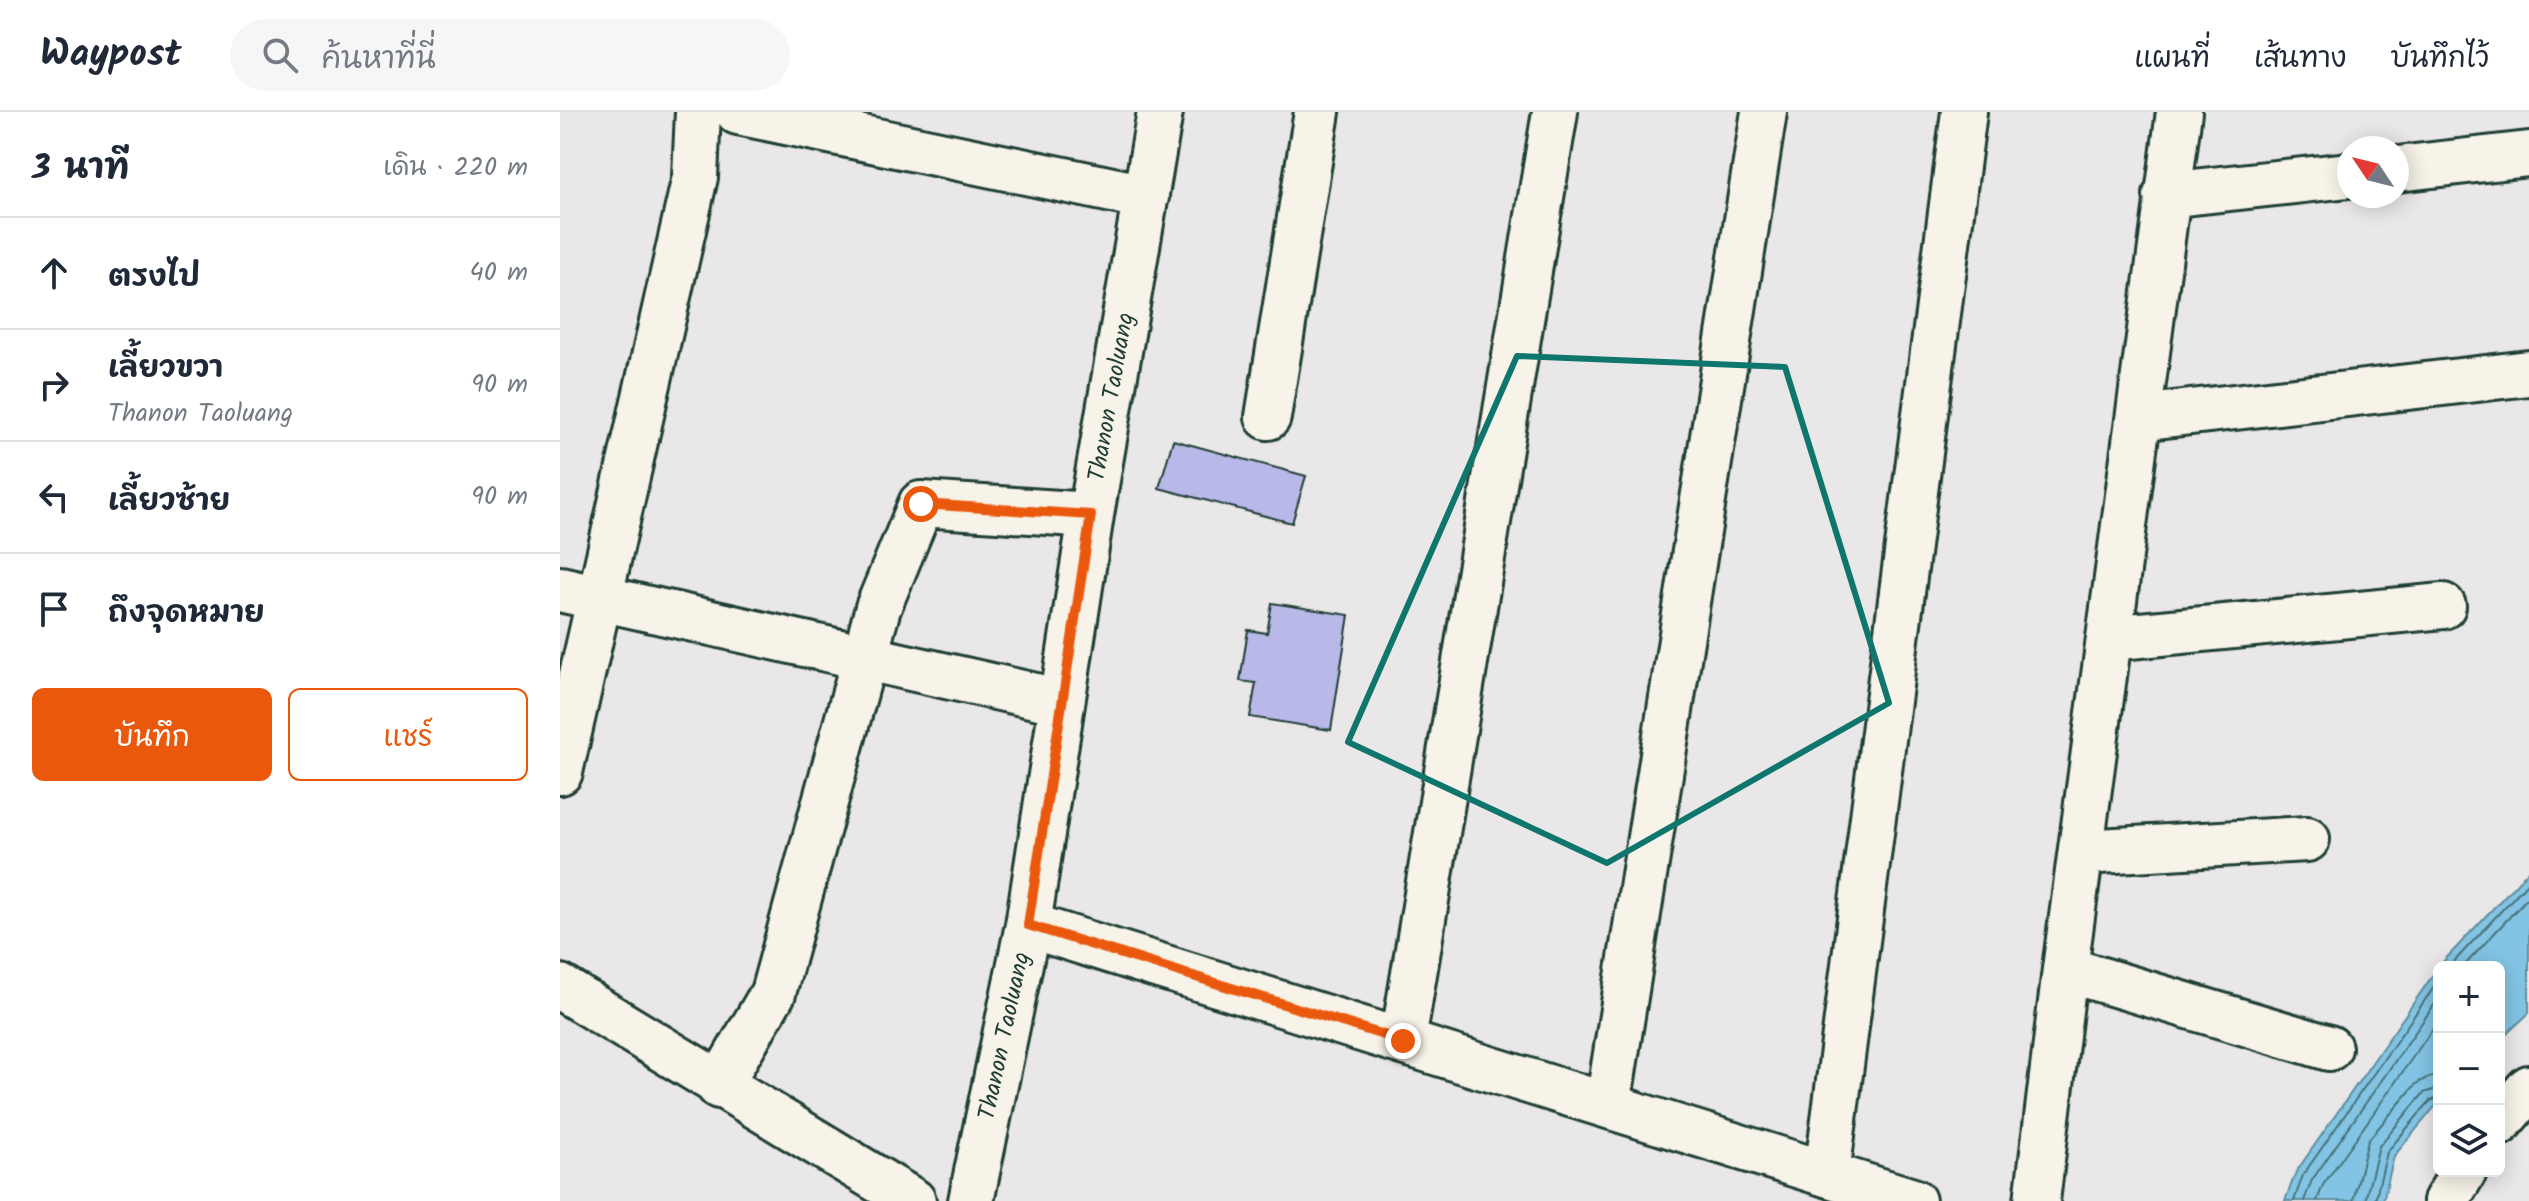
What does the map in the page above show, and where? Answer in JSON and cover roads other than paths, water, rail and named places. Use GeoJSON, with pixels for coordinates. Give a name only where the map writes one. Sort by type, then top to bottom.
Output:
{"type":"FeatureCollection","features":[{"type":"Feature","properties":{"kind":"street"},"geometry":{"type":"LineString","coordinates":[[560,772],[579,593],[695,177],[698,112]]}},
{"type":"Feature","properties":{"kind":"street"},"geometry":{"type":"LineString","coordinates":[[738,112],[1146,197]]}},
{"type":"Feature","properties":{"kind":"street","name":"Thanon Taoluang"},"geometry":{"type":"LineString","coordinates":[[971,1201],[1028,925],[1091,515],[1160,112]]}},
{"type":"Feature","properties":{"kind":"street"},"geometry":{"type":"LineString","coordinates":[[1268,417],[1317,112]]}},
{"type":"Feature","properties":{"kind":"street"},"geometry":{"type":"LineString","coordinates":[[1403,1041],[1555,112]]}},
{"type":"Feature","properties":{"kind":"street"},"geometry":{"type":"LineString","coordinates":[[1608,1105],[1764,112]]}},
{"type":"Feature","properties":{"kind":"street"},"geometry":{"type":"LineString","coordinates":[[1827,1174],[1964,112]]}},
{"type":"Feature","properties":{"kind":"street"},"geometry":{"type":"LineString","coordinates":[[2037,1201],[2179,112]]}},
{"type":"Feature","properties":{"kind":"street"},"geometry":{"type":"LineString","coordinates":[[2409,168],[2529,154]]}},
{"type":"Feature","properties":{"kind":"street"},"geometry":{"type":"LineString","coordinates":[[2166,195],[2337,176]]}},
{"type":"Feature","properties":{"kind":"street"},"geometry":{"type":"LineString","coordinates":[[2139,418],[2529,373]]}},
{"type":"Feature","properties":{"kind":"street"},"geometry":{"type":"LineString","coordinates":[[719,1086],[773,993],[878,608],[921,504],[1091,515]]}},
{"type":"Feature","properties":{"kind":"street"},"geometry":{"type":"LineString","coordinates":[[579,593],[1062,702]]}},
{"type":"Feature","properties":{"kind":"street"},"geometry":{"type":"LineString","coordinates":[[2109,638],[2443,606]]}},
{"type":"Feature","properties":{"kind":"street"},"geometry":{"type":"LineString","coordinates":[[2082,852],[2307,839]]}},
{"type":"Feature","properties":{"kind":"street"},"geometry":{"type":"LineString","coordinates":[[1028,925],[1913,1201]]}},
{"type":"Feature","properties":{"kind":"street"},"geometry":{"type":"LineString","coordinates":[[2065,969],[2329,1048]]}},
{"type":"Feature","properties":{"kind":"street"},"geometry":{"type":"LineString","coordinates":[[560,987],[913,1201]]}},
{"type":"Feature","properties":{"kind":"street"},"geometry":{"type":"LineString","coordinates":[[2505,1116],[2529,1088]]}},
{"type":"Feature","properties":{"kind":"street"},"geometry":{"type":"LineString","coordinates":[[2446,1201],[2460,1177]]}},
{"type":"Feature","properties":{"kind":"water"},"geometry":{"type":"Polygon","coordinates":[[[2529,870],[2529,1013],[2505,1035],[2505,961],[2444,961],[2529,870]]]}},
{"type":"Feature","properties":{"kind":"water"},"geometry":{"type":"Polygon","coordinates":[[[2433,975],[2433,1109],[2394,1156],[2383,1201],[2285,1201],[2296,1172],[2433,975]]]}}]}
